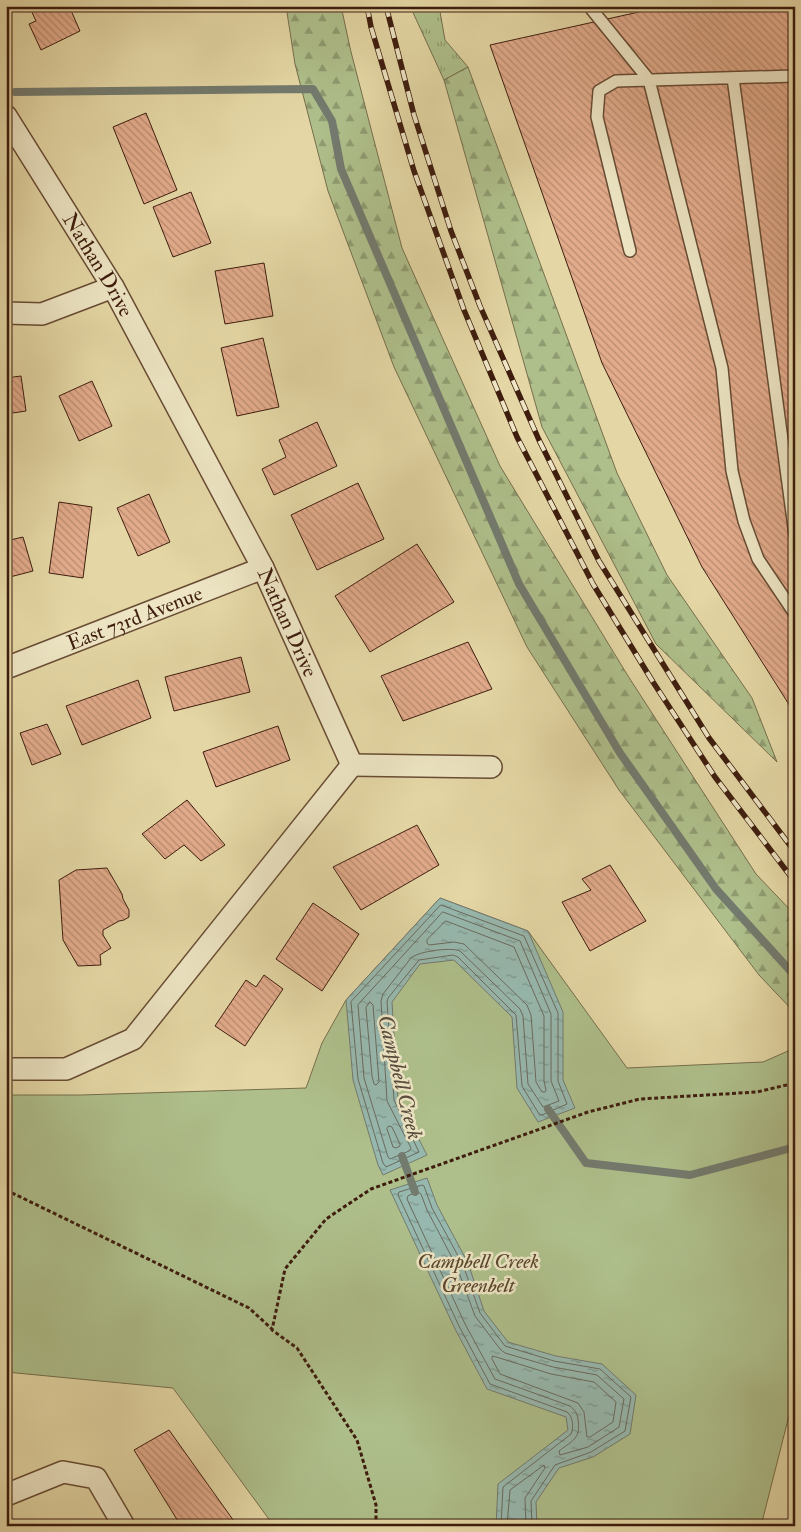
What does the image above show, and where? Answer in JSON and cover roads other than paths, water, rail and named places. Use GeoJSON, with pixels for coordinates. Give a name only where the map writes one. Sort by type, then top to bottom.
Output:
{"type":"FeatureCollection","features":[{"type":"Feature","properties":{"kind":"street","name":"Nathan Drive"},"geometry":{"type":"LineString","coordinates":[[6,116],[113,287],[263,568],[352,765]]}},
{"type":"Feature","properties":{"kind":"street"},"geometry":{"type":"LineString","coordinates":[[6,313],[42,314],[113,287]]}},
{"type":"Feature","properties":{"kind":"street","name":"East 73rd Avenue"},"geometry":{"type":"LineString","coordinates":[[6,668],[263,568]]}},
{"type":"Feature","properties":{"kind":"street"},"geometry":{"type":"LineString","coordinates":[[6,1069],[66,1069],[133,1039],[352,765],[490,767]]}},
{"type":"Feature","properties":{"kind":"street"},"geometry":{"type":"LineString","coordinates":[[6,1494],[63,1472],[96,1478],[124,1526]]}},
{"type":"Feature","properties":{"kind":"lane"},"geometry":{"type":"LineString","coordinates":[[589,6],[649,80],[722,368],[732,471],[744,521],[758,559],[795,614]]}},
{"type":"Feature","properties":{"kind":"lane"},"geometry":{"type":"LineString","coordinates":[[630,250],[597,117],[598,91],[616,81],[795,76]]}},
{"type":"Feature","properties":{"kind":"lane"},"geometry":{"type":"LineString","coordinates":[[733,78],[795,535]]}},
{"type":"Feature","properties":{"kind":"water"},"geometry":{"type":"Polygon","coordinates":[[[440,898],[528,931],[563,1012],[563,1080],[575,1108],[538,1122],[517,1088],[512,1017],[454,960],[420,964],[392,1002],[398,1099],[427,1155],[383,1175],[378,1165],[353,1080],[346,1000],[440,898]]]}},
{"type":"Feature","properties":{"kind":"water"},"geometry":{"type":"Polygon","coordinates":[[[427,1178],[437,1205],[468,1263],[484,1311],[508,1342],[556,1356],[602,1364],[636,1395],[630,1434],[593,1457],[559,1468],[536,1502],[537,1526],[496,1526],[498,1484],[568,1430],[566,1417],[487,1389],[455,1329],[390,1190],[427,1178]]]}},
{"type":"Feature","properties":{"kind":"waterway"},"geometry":{"type":"LineString","coordinates":[[15,92],[313,89],[332,121],[341,169],[519,584],[620,753],[716,889],[795,976]]}},
{"type":"Feature","properties":{"kind":"waterway","name":"Campbell Creek"},"geometry":{"type":"LineString","coordinates":[[548,1109],[586,1163],[690,1175],[795,1147]]}},
{"type":"Feature","properties":{"kind":"waterway","name":"Campbell Creek"},"geometry":{"type":"LineString","coordinates":[[402,1156],[415,1192]]}},
{"type":"Feature","properties":{"kind":"railway"},"geometry":{"type":"LineString","coordinates":[[367,6],[371,27],[414,171],[464,310],[517,437],[593,584],[653,682],[715,777],[795,882]]}},
{"type":"Feature","properties":{"kind":"railway"},"geometry":{"type":"LineString","coordinates":[[386,6],[414,115],[451,231],[480,306],[539,440],[599,561],[709,738],[795,852]]}},
{"type":"Feature","properties":{"kind":"park label","name":"Campbell Creek Greenbelt"},"geometry":{"type":"Point","coordinates":[478,1273]}}]}
